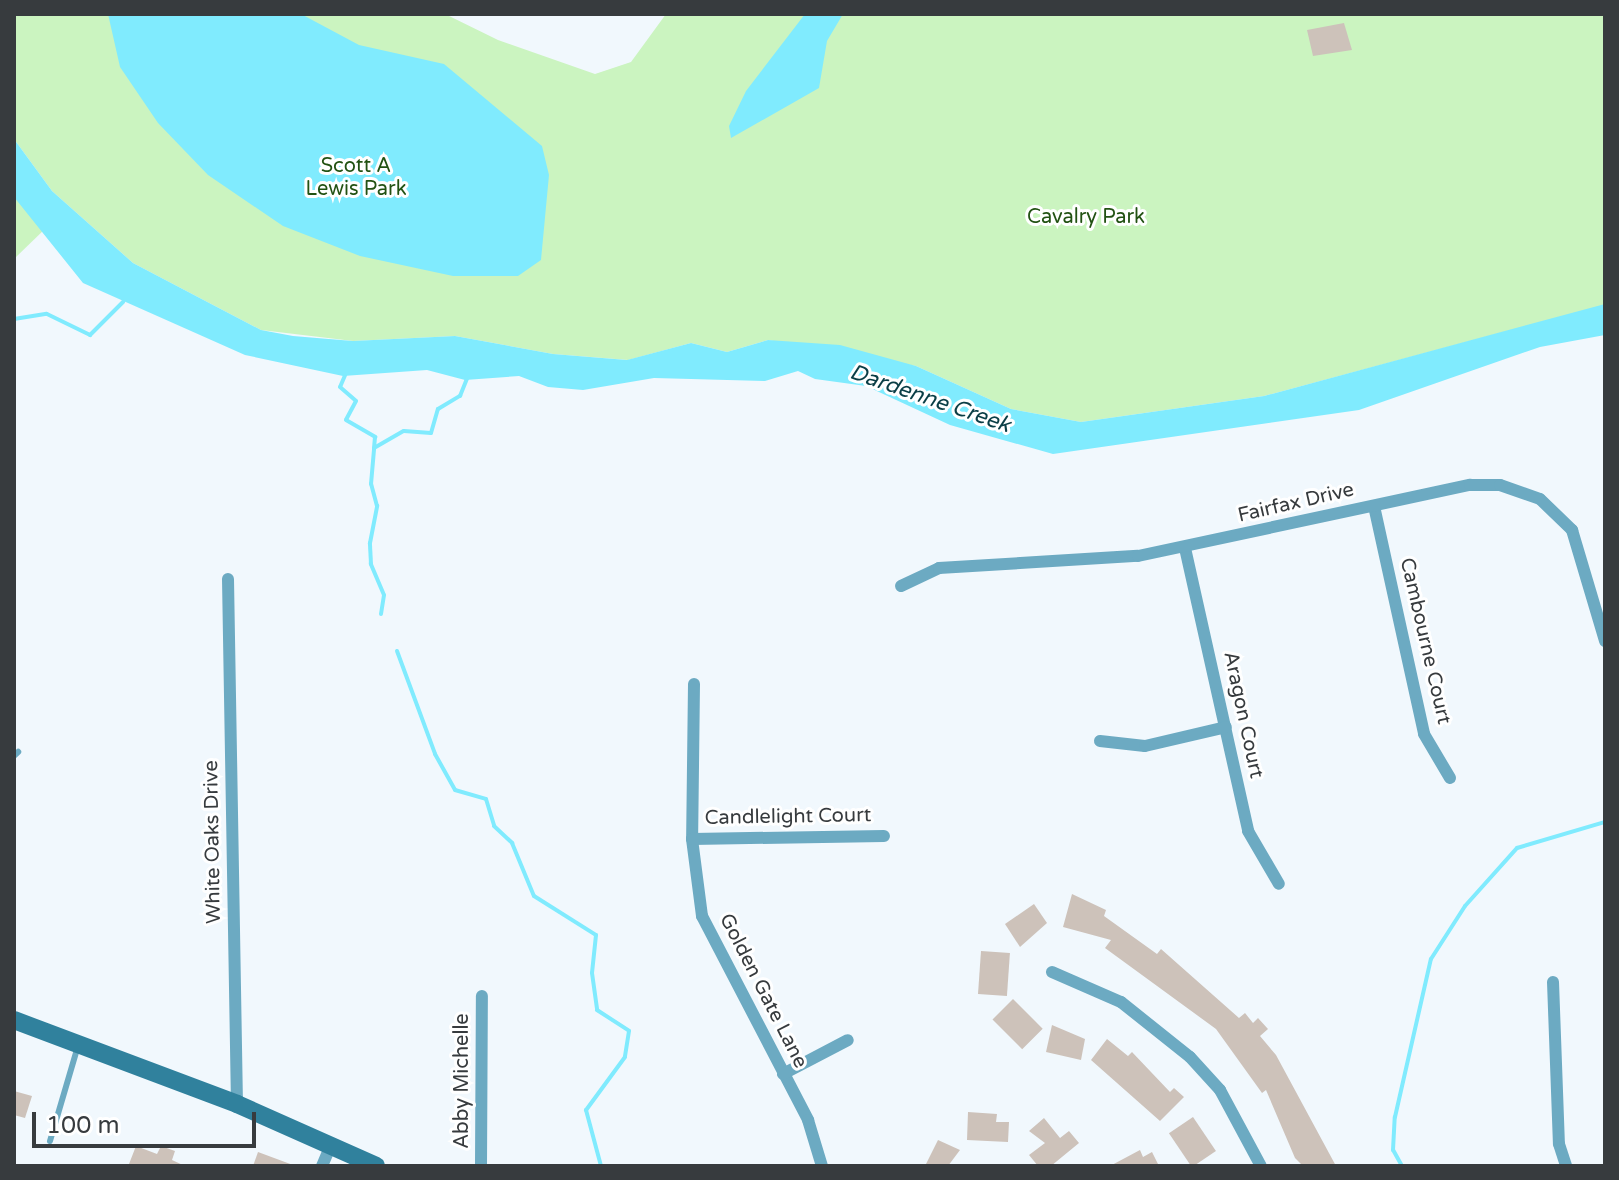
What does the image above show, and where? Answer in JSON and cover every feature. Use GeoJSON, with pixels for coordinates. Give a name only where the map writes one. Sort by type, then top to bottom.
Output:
{"type":"FeatureCollection","features":[{"type":"Feature","properties":{"kind":"main road"},"geometry":{"type":"LineString","coordinates":[[14,1020],[237,1104],[376,1166]]}},
{"type":"Feature","properties":{"kind":"street","name":"Fairfax Drive"},"geometry":{"type":"LineString","coordinates":[[901,586],[939,568],[1121,559],[1185,548],[1482,484],[1520,490],[1540,499],[1572,530],[1580,547],[1605,641]]}},
{"type":"Feature","properties":{"kind":"street","name":"Cambourne Court"},"geometry":{"type":"LineString","coordinates":[[1374,506],[1424,734],[1450,778]]}},
{"type":"Feature","properties":{"kind":"street","name":"Aragon Court"},"geometry":{"type":"LineString","coordinates":[[1185,548],[1248,831],[1279,884]]}},
{"type":"Feature","properties":{"kind":"street","name":"White Oaks Drive"},"geometry":{"type":"LineString","coordinates":[[228,579],[237,1104]]}},
{"type":"Feature","properties":{"kind":"street","name":"Golden Gate Lane"},"geometry":{"type":"LineString","coordinates":[[694,684],[693,875],[708,931],[815,1136],[822,1166]]}},
{"type":"Feature","properties":{"kind":"street"},"geometry":{"type":"LineString","coordinates":[[1100,741],[1145,746],[1226,727]]}},
{"type":"Feature","properties":{"kind":"street","name":"Candlelight Court"},"geometry":{"type":"LineString","coordinates":[[692,839],[884,836]]}},
{"type":"Feature","properties":{"kind":"street"},"geometry":{"type":"LineString","coordinates":[[1052,972],[1121,1002],[1190,1057],[1220,1090],[1261,1166]]}},
{"type":"Feature","properties":{"kind":"street"},"geometry":{"type":"LineString","coordinates":[[1553,982],[1559,1144],[1566,1166]]}},
{"type":"Feature","properties":{"kind":"street","name":"Abby Michelle"},"geometry":{"type":"LineString","coordinates":[[481,1166],[482,996]]}},
{"type":"Feature","properties":{"kind":"street"},"geometry":{"type":"LineString","coordinates":[[783,1074],[848,1040]]}},
{"type":"Feature","properties":{"kind":"street"},"geometry":{"type":"LineString","coordinates":[[322,1166],[331,1145]]}},
{"type":"Feature","properties":{"kind":"lane"},"geometry":{"type":"LineString","coordinates":[[50,1141],[78,1046]]}},
{"type":"Feature","properties":{"kind":"green space","name":"Cavalry Park"},"geometry":{"type":"Polygon","coordinates":[[[14,14],[445,14],[498,40],[595,74],[631,62],[666,14],[1605,14],[1605,305],[1264,396],[1081,422],[1011,409],[916,366],[768,340],[727,352],[691,343],[628,360],[553,354],[455,336],[353,341],[261,330],[133,263],[52,191],[14,139],[14,14]]]}},
{"type":"Feature","properties":{"kind":"green space"},"geometry":{"type":"Polygon","coordinates":[[[14,169],[48,226],[14,259],[14,169]]]}},
{"type":"Feature","properties":{"kind":"water"},"geometry":{"type":"Polygon","coordinates":[[[108,14],[301,14],[359,45],[444,64],[542,146],[549,175],[541,260],[518,276],[453,276],[360,256],[283,226],[208,175],[158,123],[120,67],[108,14]]]}},
{"type":"Feature","properties":{"kind":"water"},"geometry":{"type":"Polygon","coordinates":[[[805,14],[843,14],[827,41],[819,88],[731,138],[729,126],[746,91],[805,14]]]}},
{"type":"Feature","properties":{"kind":"water","name":"Dardenne Creek"},"geometry":{"type":"Polygon","coordinates":[[[14,139],[52,191],[133,263],[261,330],[293,336],[353,341],[455,336],[553,354],[627,360],[691,343],[727,352],[768,340],[840,345],[916,366],[1011,409],[1081,422],[1264,396],[1605,304],[1605,335],[1540,347],[1359,410],[1053,454],[950,425],[866,386],[815,379],[798,371],[765,381],[654,378],[583,390],[548,387],[519,376],[465,380],[427,370],[343,376],[245,355],[83,283],[14,197],[14,139]]]}},
{"type":"Feature","properties":{"kind":"building"},"geometry":{"type":"Polygon","coordinates":[[[1344,23],[1352,50],[1313,56],[1307,30],[1344,23]]]}},
{"type":"Feature","properties":{"kind":"building"},"geometry":{"type":"Polygon","coordinates":[[[1072,894],[1106,910],[1104,916],[1157,954],[1161,949],[1239,1018],[1245,1013],[1253,1023],[1258,1018],[1268,1029],[1260,1036],[1276,1055],[1336,1166],[1303,1166],[1295,1158],[1266,1090],[1262,1093],[1216,1029],[1105,948],[1111,940],[1063,927],[1072,894]]]}},
{"type":"Feature","properties":{"kind":"building"},"geometry":{"type":"Polygon","coordinates":[[[1034,904],[1047,923],[1020,947],[1005,924],[1034,904]]]}},
{"type":"Feature","properties":{"kind":"building"},"geometry":{"type":"Polygon","coordinates":[[[981,951],[1010,953],[1007,996],[978,994],[981,951]]]}},
{"type":"Feature","properties":{"kind":"building"},"geometry":{"type":"Polygon","coordinates":[[[1013,999],[1043,1029],[1022,1049],[992,1020],[1013,999]]]}},
{"type":"Feature","properties":{"kind":"building"},"geometry":{"type":"Polygon","coordinates":[[[1052,1025],[1085,1039],[1081,1060],[1046,1052],[1052,1025]]]}},
{"type":"Feature","properties":{"kind":"building"},"geometry":{"type":"Polygon","coordinates":[[[1107,1039],[1128,1056],[1132,1052],[1170,1092],[1174,1088],[1184,1097],[1160,1121],[1091,1060],[1107,1039]]]}},
{"type":"Feature","properties":{"kind":"building"},"geometry":{"type":"Polygon","coordinates":[[[14,1091],[32,1096],[25,1118],[14,1115],[14,1091]]]}},
{"type":"Feature","properties":{"kind":"building"},"geometry":{"type":"Polygon","coordinates":[[[968,1112],[997,1114],[996,1122],[1009,1122],[1008,1142],[967,1140],[968,1112]]]}},
{"type":"Feature","properties":{"kind":"building"},"geometry":{"type":"Polygon","coordinates":[[[1193,1117],[1216,1151],[1191,1166],[1169,1133],[1193,1117]]]}},
{"type":"Feature","properties":{"kind":"building"},"geometry":{"type":"Polygon","coordinates":[[[1044,1118],[1060,1138],[1069,1131],[1079,1143],[1051,1166],[1038,1166],[1029,1155],[1045,1143],[1029,1131],[1044,1118]]]}},
{"type":"Feature","properties":{"kind":"building"},"geometry":{"type":"Polygon","coordinates":[[[938,1140],[960,1150],[948,1166],[925,1166],[938,1140]]]}},
{"type":"Feature","properties":{"kind":"building"},"geometry":{"type":"Polygon","coordinates":[[[136,1146],[157,1154],[161,1146],[175,1151],[172,1160],[185,1166],[129,1164],[136,1146]]]}},
{"type":"Feature","properties":{"kind":"building"},"geometry":{"type":"Polygon","coordinates":[[[1140,1150],[1143,1157],[1152,1152],[1159,1166],[1110,1166],[1140,1150]]]}},
{"type":"Feature","properties":{"kind":"building"},"geometry":{"type":"Polygon","coordinates":[[[258,1152],[293,1165],[293,1166],[253,1166],[258,1152]]]}},
{"type":"Feature","properties":{"kind":"waterway"},"geometry":{"type":"LineString","coordinates":[[14,319],[47,314],[90,335],[123,302]]}},
{"type":"Feature","properties":{"kind":"waterway"},"geometry":{"type":"LineString","coordinates":[[346,373],[340,387],[356,401],[346,420],[375,437],[374,448]]}},
{"type":"Feature","properties":{"kind":"waterway"},"geometry":{"type":"LineString","coordinates":[[381,614],[384,595],[371,564],[370,543],[377,506],[371,484],[374,448],[404,431],[431,433],[438,409],[460,396],[468,376]]}},
{"type":"Feature","properties":{"kind":"waterway"},"geometry":{"type":"LineString","coordinates":[[397,651],[435,754],[455,790],[486,799],[494,826],[512,843],[534,896],[596,935],[592,973],[597,1010],[629,1031],[625,1057],[586,1110],[601,1166]]}},
{"type":"Feature","properties":{"kind":"waterway"},"geometry":{"type":"LineString","coordinates":[[1402,1166],[1393,1150],[1395,1117],[1431,959],[1465,906],[1517,848],[1605,822]]}},
{"type":"Feature","properties":{"kind":"park label","name":"Scott A Lewis Park"},"geometry":{"type":"Point","coordinates":[356,178]}}]}
